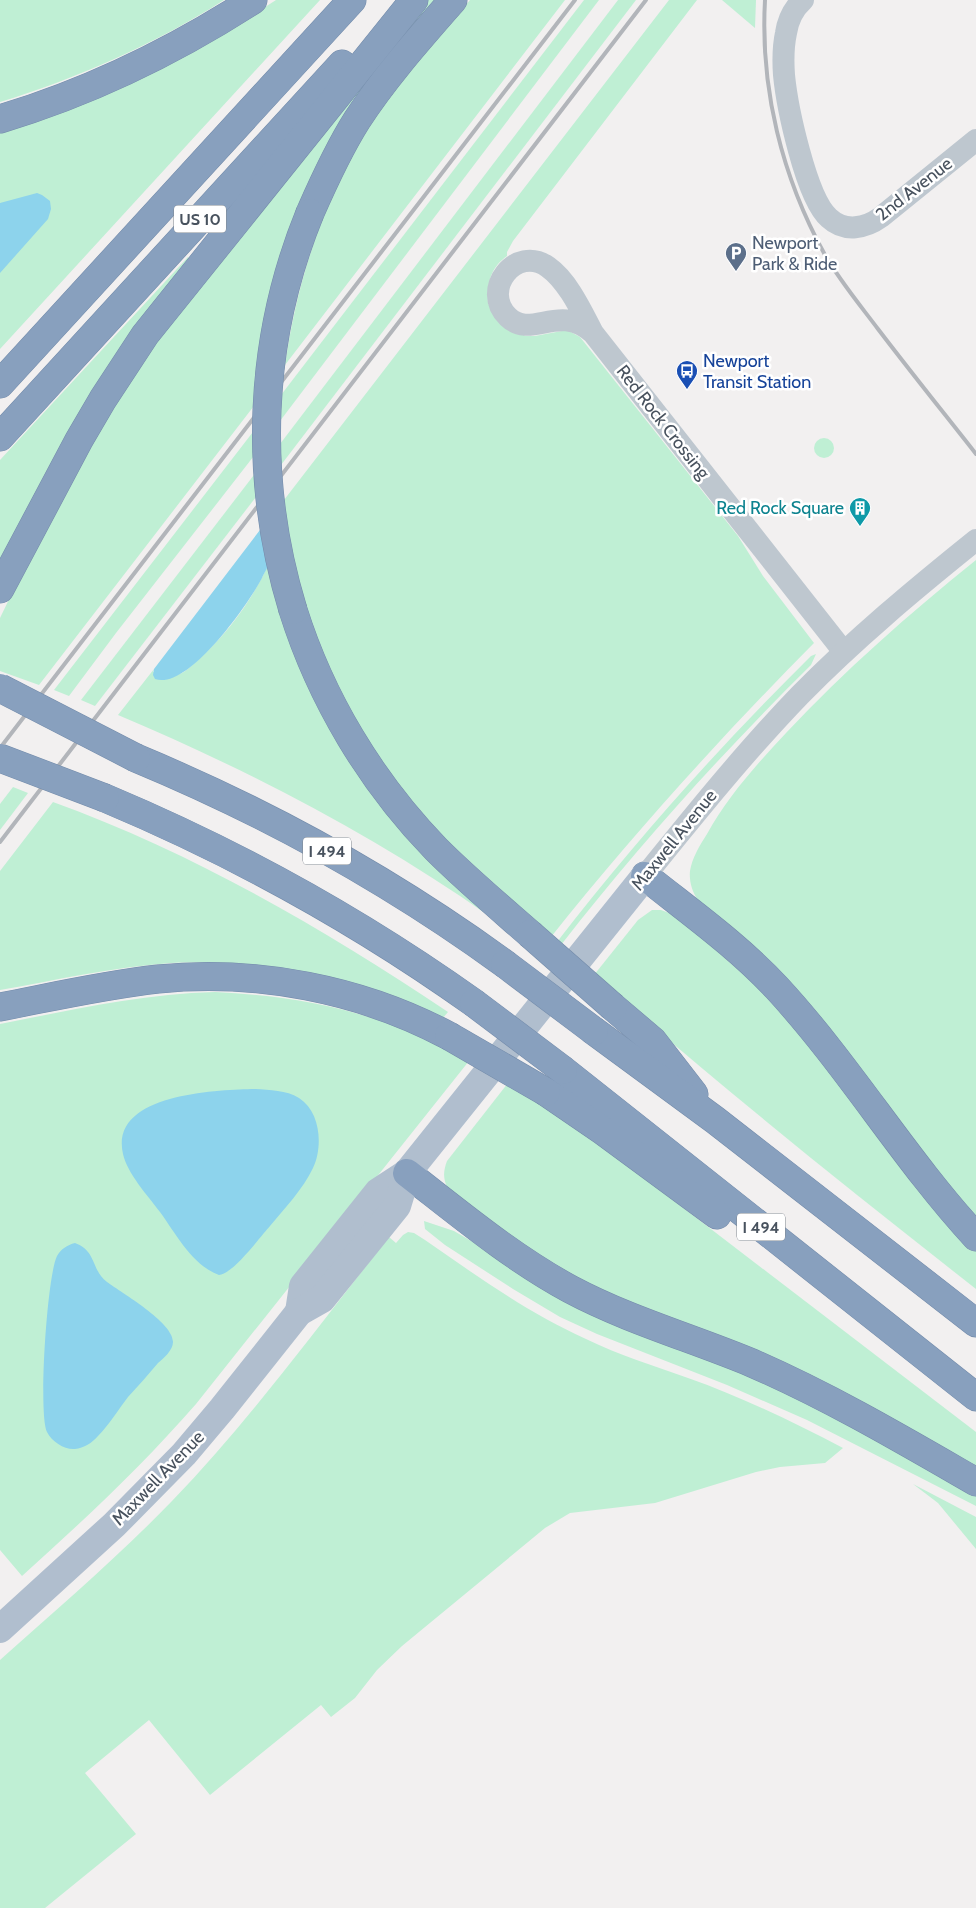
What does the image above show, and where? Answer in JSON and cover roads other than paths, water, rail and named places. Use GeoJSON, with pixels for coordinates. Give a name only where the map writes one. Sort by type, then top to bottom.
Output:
{"type":"FeatureCollection","features":[{"type":"Feature","properties":{"kind":"highway"},"geometry":{"type":"LineString","coordinates":[[0,119],[63,98],[128,70],[215,24],[253,0]]}},
{"type":"Feature","properties":{"kind":"highway","name":"US 10"},"geometry":{"type":"LineString","coordinates":[[0,384],[352,0]]}},
{"type":"Feature","properties":{"kind":"highway","name":"US 10"},"geometry":{"type":"LineString","coordinates":[[0,437],[399,0]]}},
{"type":"Feature","properties":{"kind":"highway"},"geometry":{"type":"LineString","coordinates":[[0,589],[79,440],[103,398],[140,342],[414,0]]}},
{"type":"Feature","properties":{"kind":"highway"},"geometry":{"type":"LineString","coordinates":[[453,0],[402,59],[361,115],[336,156],[310,213],[292,262],[279,312],[269,374],[266,416],[271,514],[279,557],[293,610],[311,660],[348,734],[380,782],[436,849],[653,1041],[715,1120]]}},
{"type":"Feature","properties":{"kind":"highway"},"geometry":{"type":"LineString","coordinates":[[0,688],[136,758]]}},
{"type":"Feature","properties":{"kind":"highway","name":"I 494"},"geometry":{"type":"LineString","coordinates":[[0,706],[136,758],[214,792],[328,851],[417,905],[505,964],[715,1120],[976,1323]]}},
{"type":"Feature","properties":{"kind":"highway","name":"I 494"},"geometry":{"type":"LineString","coordinates":[[0,758],[105,798],[218,850],[298,891],[375,937],[474,1003],[563,1070],[967,1390]]}},
{"type":"Feature","properties":{"kind":"highway"},"geometry":{"type":"LineString","coordinates":[[645,876],[725,939],[778,989],[844,1070],[940,1195],[976,1237]]}},
{"type":"Feature","properties":{"kind":"highway"},"geometry":{"type":"LineString","coordinates":[[0,1007],[136,982],[175,978],[228,978],[286,983],[340,994],[400,1013],[449,1036],[546,1092],[625,1147],[762,1248],[967,1390]]}},
{"type":"Feature","properties":{"kind":"highway"},"geometry":{"type":"LineString","coordinates":[[407,1173],[504,1248],[570,1289],[619,1312],[732,1355],[807,1388],[878,1425],[976,1482]]}},
{"type":"Feature","properties":{"kind":"main road","name":"Maxwell Avenue"},"geometry":{"type":"LineString","coordinates":[[0,1629],[114,1525],[168,1472],[222,1409],[299,1312],[322,1299],[396,1206],[407,1173],[645,876]]}},
{"type":"Feature","properties":{"kind":"street","name":"2nd Avenue"},"geometry":{"type":"LineString","coordinates":[[797,8],[785,40],[784,74],[800,151],[814,194],[822,210],[832,221],[847,227],[860,227],[876,220],[976,140]]}},
{"type":"Feature","properties":{"kind":"street","name":"Red Rock Crossing"},"geometry":{"type":"LineString","coordinates":[[593,333],[844,652]]}},
{"type":"Feature","properties":{"kind":"street","name":"Maxwell Avenue"},"geometry":{"type":"LineString","coordinates":[[645,876],[753,746],[844,652],[908,595],[976,540]]}},
{"type":"Feature","properties":{"kind":"water"},"geometry":{"type":"Polygon","coordinates":[[[37,193],[50,201],[51,209],[48,219],[0,273],[0,203],[37,193]]]}},
{"type":"Feature","properties":{"kind":"water"},"geometry":{"type":"Polygon","coordinates":[[[263,526],[270,560],[262,578],[244,606],[200,659],[184,672],[169,679],[155,679],[153,675],[154,669],[263,526]]]}},
{"type":"Feature","properties":{"kind":"water"},"geometry":{"type":"Polygon","coordinates":[[[255,1089],[289,1093],[306,1104],[316,1121],[319,1140],[318,1150],[313,1168],[293,1198],[239,1262],[225,1273],[219,1275],[201,1264],[185,1248],[133,1176],[123,1154],[123,1134],[133,1118],[149,1107],[170,1099],[217,1091],[255,1089]]]}},
{"type":"Feature","properties":{"kind":"water"},"geometry":{"type":"Polygon","coordinates":[[[75,1243],[87,1251],[98,1272],[107,1282],[146,1309],[165,1326],[171,1334],[173,1342],[168,1354],[128,1397],[96,1439],[85,1446],[71,1449],[63,1447],[49,1436],[44,1420],[43,1400],[47,1316],[53,1269],[60,1251],[75,1243]]]}},
{"type":"Feature","properties":{"kind":"railway"},"geometry":{"type":"LineString","coordinates":[[0,748],[575,0]]}},
{"type":"Feature","properties":{"kind":"railway"},"geometry":{"type":"LineString","coordinates":[[0,842],[646,0]]}},
{"type":"Feature","properties":{"kind":"railway"},"geometry":{"type":"LineString","coordinates":[[765,0],[764,33],[770,99],[786,164],[810,225],[825,255],[844,284],[976,454]]}},
{"type":"Feature","properties":{"kind":"place","name":"Newport Park & Ride"},"geometry":{"type":"Point","coordinates":[736,272]}},
{"type":"Feature","properties":{"kind":"place","name":"Newport Transit Station"},"geometry":{"type":"Point","coordinates":[687,390]}},
{"type":"Feature","properties":{"kind":"place","name":"Red Rock Square"},"geometry":{"type":"Point","coordinates":[860,527]}}]}
